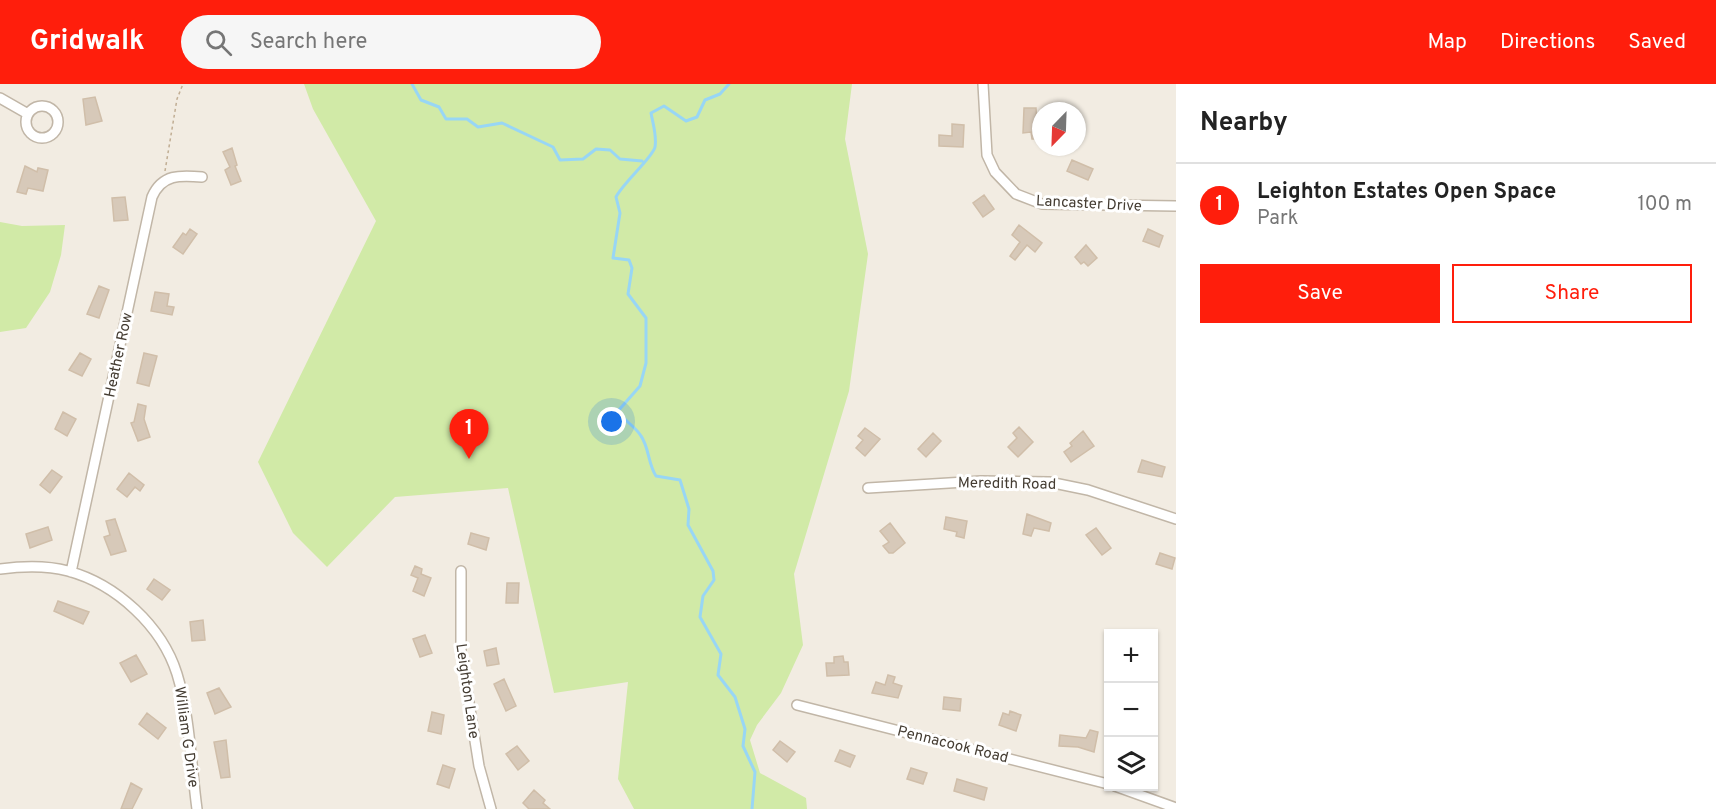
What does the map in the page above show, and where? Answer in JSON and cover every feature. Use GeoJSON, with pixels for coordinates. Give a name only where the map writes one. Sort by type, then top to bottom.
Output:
{"type":"FeatureCollection","features":[{"type":"Feature","properties":{"kind":"street","name":"Lancaster Drive"},"geometry":{"type":"LineString","coordinates":[[983,84],[987,155],[995,172],[1016,194],[1042,204],[1176,206]]}},
{"type":"Feature","properties":{"kind":"street"},"geometry":{"type":"LineString","coordinates":[[0,98],[28,114]]}},
{"type":"Feature","properties":{"kind":"street"},"geometry":{"type":"LineString","coordinates":[[164,181],[176,175],[201,177]]}},
{"type":"Feature","properties":{"kind":"street","name":"Heather Row"},"geometry":{"type":"LineString","coordinates":[[71,572],[150,206],[155,190],[164,181]]}},
{"type":"Feature","properties":{"kind":"street","name":"Meredith Road"},"geometry":{"type":"LineString","coordinates":[[868,488],[981,482],[1049,482],[1088,490],[1176,519]]}},
{"type":"Feature","properties":{"kind":"street","name":"William G Drive"},"geometry":{"type":"LineString","coordinates":[[0,569],[45,567],[71,572],[115,593],[141,615],[160,640],[176,672],[183,699],[197,809]]}},
{"type":"Feature","properties":{"kind":"street","name":"Leighton Lane"},"geometry":{"type":"LineString","coordinates":[[461,571],[461,652],[479,766],[491,809]]}},
{"type":"Feature","properties":{"kind":"street","name":"Pennacook Road"},"geometry":{"type":"LineString","coordinates":[[797,705],[1104,783]]}},
{"type":"Feature","properties":{"kind":"street"},"geometry":{"type":"LineString","coordinates":[[1129,791],[1176,808]]}},
{"type":"Feature","properties":{"kind":"path"},"geometry":{"type":"LineString","coordinates":[[164,181],[177,99],[183,84]]}},
{"type":"Feature","properties":{"kind":"green space"},"geometry":{"type":"Polygon","coordinates":[[[304,84],[852,84],[845,139],[868,254],[849,391],[794,574],[803,645],[781,693],[757,725],[750,740],[760,773],[806,798],[807,809],[634,809],[618,779],[628,682],[554,693],[508,488],[395,497],[327,567],[293,533],[258,462],[376,221],[313,109],[304,84]]]}},
{"type":"Feature","properties":{"kind":"green space"},"geometry":{"type":"Polygon","coordinates":[[[0,222],[22,226],[65,225],[61,255],[50,292],[26,328],[0,332],[0,222]]]}},
{"type":"Feature","properties":{"kind":"building"},"geometry":{"type":"Polygon","coordinates":[[[95,97],[102,121],[86,125],[83,99],[95,97]]]}},
{"type":"Feature","properties":{"kind":"building"},"geometry":{"type":"Polygon","coordinates":[[[1024,108],[1032,108],[1032,139],[1031,132],[1023,133],[1024,108]]]}},
{"type":"Feature","properties":{"kind":"building"},"geometry":{"type":"Polygon","coordinates":[[[952,124],[964,125],[963,147],[939,146],[939,135],[952,136],[952,124]]]}},
{"type":"Feature","properties":{"kind":"building"},"geometry":{"type":"Polygon","coordinates":[[[232,148],[237,165],[235,166],[241,181],[231,185],[225,170],[230,167],[223,152],[232,148]]]}},
{"type":"Feature","properties":{"kind":"building"},"geometry":{"type":"Polygon","coordinates":[[[1072,160],[1093,169],[1088,180],[1067,171],[1072,160]]]}},
{"type":"Feature","properties":{"kind":"building"},"geometry":{"type":"Polygon","coordinates":[[[25,166],[37,172],[38,168],[48,170],[43,191],[28,188],[26,194],[17,192],[25,166]]]}},
{"type":"Feature","properties":{"kind":"building"},"geometry":{"type":"Polygon","coordinates":[[[984,195],[994,209],[983,217],[973,203],[984,195]]]}},
{"type":"Feature","properties":{"kind":"building"},"geometry":{"type":"Polygon","coordinates":[[[125,197],[128,220],[114,221],[112,198],[125,197]]]}},
{"type":"Feature","properties":{"kind":"building"},"geometry":{"type":"Polygon","coordinates":[[[1019,225],[1042,243],[1035,252],[1027,245],[1015,260],[1010,256],[1020,242],[1012,235],[1019,225]]]}},
{"type":"Feature","properties":{"kind":"building"},"geometry":{"type":"Polygon","coordinates":[[[190,229],[197,234],[183,254],[173,247],[183,233],[186,235],[190,229]]]}},
{"type":"Feature","properties":{"kind":"building"},"geometry":{"type":"Polygon","coordinates":[[[1148,229],[1163,236],[1159,247],[1143,241],[1148,229]]]}},
{"type":"Feature","properties":{"kind":"building"},"geometry":{"type":"Polygon","coordinates":[[[1086,245],[1097,258],[1088,266],[1084,262],[1081,264],[1075,257],[1086,245]]]}},
{"type":"Feature","properties":{"kind":"building"},"geometry":{"type":"Polygon","coordinates":[[[99,286],[109,290],[99,318],[87,314],[99,286]]]}},
{"type":"Feature","properties":{"kind":"building"},"geometry":{"type":"Polygon","coordinates":[[[155,292],[169,294],[167,306],[174,307],[172,315],[151,311],[155,292]]]}},
{"type":"Feature","properties":{"kind":"building"},"geometry":{"type":"Polygon","coordinates":[[[80,353],[91,359],[82,376],[69,370],[80,353]]]}},
{"type":"Feature","properties":{"kind":"building"},"geometry":{"type":"Polygon","coordinates":[[[144,353],[157,356],[149,386],[137,383],[144,353]]]}},
{"type":"Feature","properties":{"kind":"building"},"geometry":{"type":"Polygon","coordinates":[[[138,404],[146,406],[144,419],[150,437],[138,441],[131,423],[134,422],[138,404]]]}},
{"type":"Feature","properties":{"kind":"building"},"geometry":{"type":"Polygon","coordinates":[[[63,412],[76,419],[67,436],[55,429],[63,412]]]}},
{"type":"Feature","properties":{"kind":"building"},"geometry":{"type":"Polygon","coordinates":[[[1019,427],[1033,442],[1018,457],[1008,447],[1017,438],[1013,433],[1019,427]]]}},
{"type":"Feature","properties":{"kind":"building"},"geometry":{"type":"Polygon","coordinates":[[[865,428],[880,439],[865,456],[856,448],[863,440],[858,436],[865,428]]]}},
{"type":"Feature","properties":{"kind":"building"},"geometry":{"type":"Polygon","coordinates":[[[1083,431],[1094,446],[1071,462],[1064,452],[1072,446],[1070,443],[1083,431]]]}},
{"type":"Feature","properties":{"kind":"building"},"geometry":{"type":"Polygon","coordinates":[[[933,433],[941,441],[926,457],[918,449],[933,433]]]}},
{"type":"Feature","properties":{"kind":"building"},"geometry":{"type":"Polygon","coordinates":[[[1142,460],[1165,467],[1162,477],[1138,472],[1142,460]]]}},
{"type":"Feature","properties":{"kind":"building"},"geometry":{"type":"Polygon","coordinates":[[[52,470],[62,477],[50,493],[40,485],[52,470]]]}},
{"type":"Feature","properties":{"kind":"building"},"geometry":{"type":"Polygon","coordinates":[[[129,473],[144,485],[140,491],[135,487],[127,497],[117,489],[129,473]]]}},
{"type":"Feature","properties":{"kind":"building"},"geometry":{"type":"Polygon","coordinates":[[[1027,514],[1051,523],[1049,531],[1034,528],[1031,536],[1023,534],[1027,514]]]}},
{"type":"Feature","properties":{"kind":"building"},"geometry":{"type":"Polygon","coordinates":[[[946,517],[967,521],[964,538],[956,536],[957,532],[944,529],[946,517]]]}},
{"type":"Feature","properties":{"kind":"building"},"geometry":{"type":"Polygon","coordinates":[[[115,519],[126,551],[111,555],[104,537],[110,535],[106,521],[115,519]]]}},
{"type":"Feature","properties":{"kind":"building"},"geometry":{"type":"Polygon","coordinates":[[[890,523],[905,543],[893,553],[889,553],[883,546],[889,542],[880,531],[890,523]]]}},
{"type":"Feature","properties":{"kind":"building"},"geometry":{"type":"Polygon","coordinates":[[[48,527],[52,540],[30,548],[26,534],[48,527]]]}},
{"type":"Feature","properties":{"kind":"building"},"geometry":{"type":"Polygon","coordinates":[[[1096,528],[1111,548],[1102,555],[1086,535],[1096,528]]]}},
{"type":"Feature","properties":{"kind":"building"},"geometry":{"type":"Polygon","coordinates":[[[471,533],[489,538],[486,550],[468,544],[471,533]]]}},
{"type":"Feature","properties":{"kind":"building"},"geometry":{"type":"Polygon","coordinates":[[[1160,553],[1175,558],[1172,569],[1156,564],[1160,553]]]}},
{"type":"Feature","properties":{"kind":"building"},"geometry":{"type":"Polygon","coordinates":[[[415,566],[422,569],[421,574],[431,578],[424,596],[413,591],[418,578],[411,575],[415,566]]]}},
{"type":"Feature","properties":{"kind":"building"},"geometry":{"type":"Polygon","coordinates":[[[154,579],[170,590],[162,600],[147,589],[154,579]]]}},
{"type":"Feature","properties":{"kind":"building"},"geometry":{"type":"Polygon","coordinates":[[[507,583],[519,583],[518,603],[506,603],[507,583]]]}},
{"type":"Feature","properties":{"kind":"building"},"geometry":{"type":"Polygon","coordinates":[[[58,601],[89,612],[83,624],[54,611],[58,601]]]}},
{"type":"Feature","properties":{"kind":"building"},"geometry":{"type":"Polygon","coordinates":[[[203,620],[205,640],[192,641],[190,622],[203,620]]]}},
{"type":"Feature","properties":{"kind":"building"},"geometry":{"type":"Polygon","coordinates":[[[425,635],[432,653],[420,657],[413,639],[425,635]]]}},
{"type":"Feature","properties":{"kind":"building"},"geometry":{"type":"Polygon","coordinates":[[[496,648],[499,664],[487,666],[484,651],[496,648]]]}},
{"type":"Feature","properties":{"kind":"building"},"geometry":{"type":"Polygon","coordinates":[[[136,655],[147,674],[131,682],[120,663],[136,655]]]}},
{"type":"Feature","properties":{"kind":"building"},"geometry":{"type":"Polygon","coordinates":[[[843,656],[844,662],[848,662],[849,675],[827,676],[826,663],[834,663],[834,657],[843,656]]]}},
{"type":"Feature","properties":{"kind":"building"},"geometry":{"type":"Polygon","coordinates":[[[888,675],[895,677],[893,683],[902,686],[898,698],[872,693],[876,682],[885,685],[888,675]]]}},
{"type":"Feature","properties":{"kind":"building"},"geometry":{"type":"Polygon","coordinates":[[[504,679],[516,706],[506,711],[494,684],[504,679]]]}},
{"type":"Feature","properties":{"kind":"building"},"geometry":{"type":"Polygon","coordinates":[[[219,688],[231,707],[215,714],[207,693],[219,688]]]}},
{"type":"Feature","properties":{"kind":"building"},"geometry":{"type":"Polygon","coordinates":[[[944,697],[961,699],[960,711],[943,709],[944,697]]]}},
{"type":"Feature","properties":{"kind":"building"},"geometry":{"type":"Polygon","coordinates":[[[1010,711],[1021,715],[1016,731],[999,725],[1003,713],[1009,715],[1010,711]]]}},
{"type":"Feature","properties":{"kind":"building"},"geometry":{"type":"Polygon","coordinates":[[[432,712],[444,715],[441,734],[428,731],[432,712]]]}},
{"type":"Feature","properties":{"kind":"building"},"geometry":{"type":"Polygon","coordinates":[[[147,713],[166,728],[158,739],[139,724],[147,713]]]}},
{"type":"Feature","properties":{"kind":"building"},"geometry":{"type":"Polygon","coordinates":[[[1090,730],[1098,732],[1094,752],[1078,747],[1059,746],[1060,735],[1086,738],[1090,730]]]}},
{"type":"Feature","properties":{"kind":"building"},"geometry":{"type":"Polygon","coordinates":[[[226,740],[230,777],[221,778],[214,742],[226,740]]]}},
{"type":"Feature","properties":{"kind":"building"},"geometry":{"type":"Polygon","coordinates":[[[780,741],[795,752],[787,762],[773,750],[780,741]]]}},
{"type":"Feature","properties":{"kind":"building"},"geometry":{"type":"Polygon","coordinates":[[[517,746],[529,761],[518,770],[506,754],[517,746]]]}},
{"type":"Feature","properties":{"kind":"building"},"geometry":{"type":"Polygon","coordinates":[[[840,750],[855,756],[850,767],[835,761],[840,750]]]}},
{"type":"Feature","properties":{"kind":"building"},"geometry":{"type":"Polygon","coordinates":[[[443,765],[455,769],[449,788],[437,784],[443,765]]]}},
{"type":"Feature","properties":{"kind":"building"},"geometry":{"type":"Polygon","coordinates":[[[911,768],[927,773],[923,784],[907,779],[911,768]]]}},
{"type":"Feature","properties":{"kind":"building"},"geometry":{"type":"Polygon","coordinates":[[[957,779],[987,788],[984,800],[954,791],[957,779]]]}},
{"type":"Feature","properties":{"kind":"building"},"geometry":{"type":"Polygon","coordinates":[[[131,783],[142,789],[132,809],[121,809],[131,783]]]}},
{"type":"Feature","properties":{"kind":"building"},"geometry":{"type":"Polygon","coordinates":[[[534,790],[545,800],[543,803],[550,809],[529,809],[523,803],[534,790]]]}},
{"type":"Feature","properties":{"kind":"waterway"},"geometry":{"type":"LineString","coordinates":[[412,84],[421,100],[439,107],[446,119],[467,119],[478,127],[502,123],[553,147],[560,160],[583,159],[596,149],[610,150],[620,159],[642,161]]}},
{"type":"Feature","properties":{"kind":"waterway"},"geometry":{"type":"LineString","coordinates":[[729,84],[720,94],[705,100],[697,117],[686,121],[664,106],[651,113],[655,147],[616,197],[620,213],[613,258],[629,260],[632,268],[628,294],[646,318],[646,363],[640,386],[618,411],[644,440],[656,476],[680,480],[689,509],[688,525],[713,571],[714,580],[703,596],[700,617],[721,654],[718,675],[735,697],[745,729],[743,746],[755,772],[752,809]]}},
{"type":"Feature","properties":{"kind":"place","name":"Leighton Estates Open Space"},"geometry":{"type":"Point","coordinates":[469,459]}}]}
